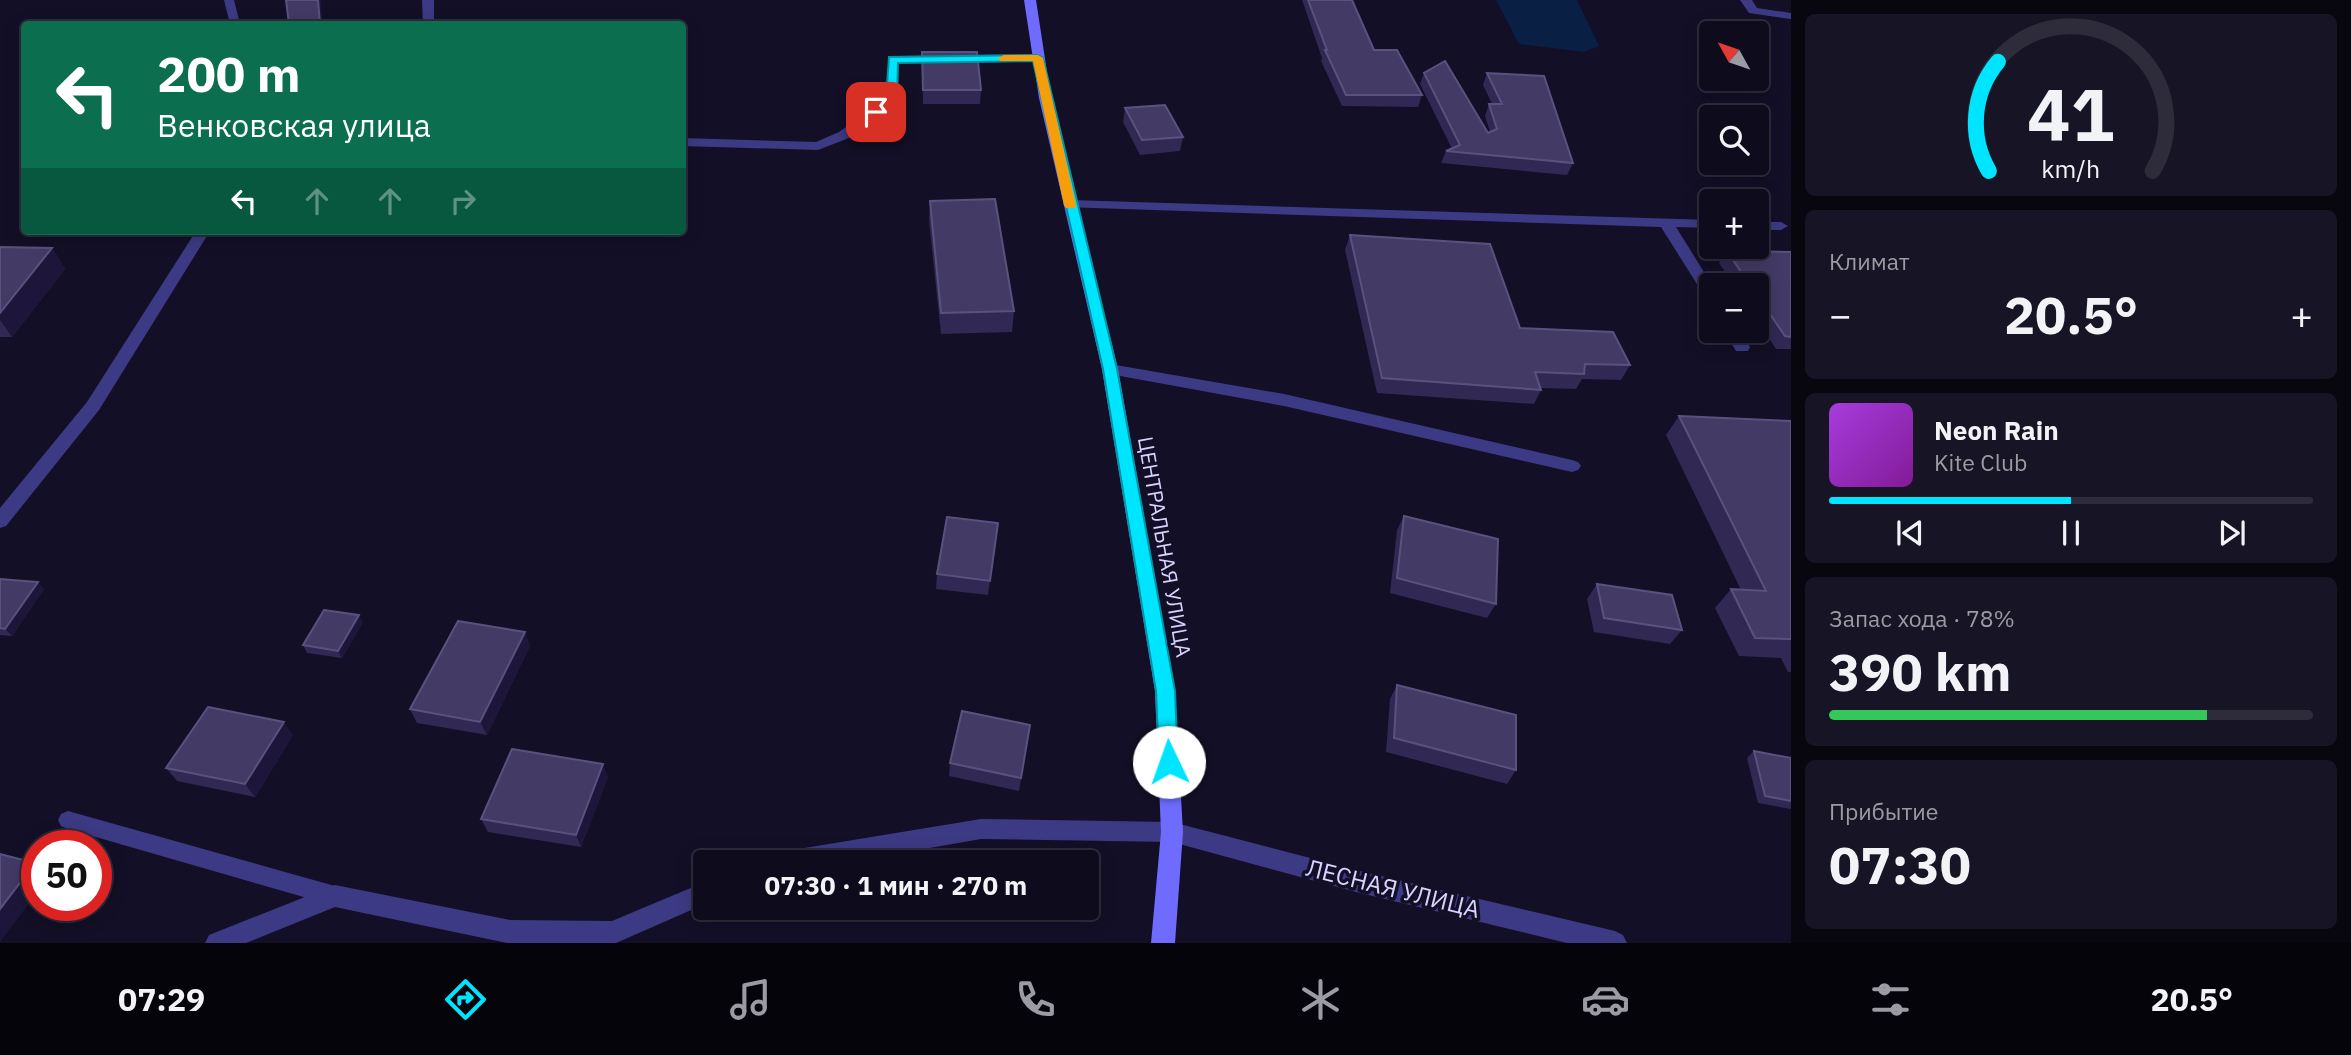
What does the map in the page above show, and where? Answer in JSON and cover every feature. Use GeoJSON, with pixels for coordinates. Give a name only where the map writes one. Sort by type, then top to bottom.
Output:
{"type":"FeatureCollection","features":[{"type":"Feature","properties":{"kind":"main road","name":"ЦЕНТРАЛЬНАЯ УЛИЦА"},"geometry":{"type":"LineString","coordinates":[[1030,0],[1038,58],[1110,369],[1165,691],[1172,832],[1163,943]]}},
{"type":"Feature","properties":{"kind":"street"},"geometry":{"type":"LineString","coordinates":[[428,0],[429,21]]}},
{"type":"Feature","properties":{"kind":"street"},"geometry":{"type":"LineString","coordinates":[[1746,0],[1753,10],[1791,16]]}},
{"type":"Feature","properties":{"kind":"street"},"geometry":{"type":"LineString","coordinates":[[686,142],[818,146],[844,135],[891,100],[893,59],[1038,58]]}},
{"type":"Feature","properties":{"kind":"street"},"geometry":{"type":"LineString","coordinates":[[1070,204],[1699,224]]}},
{"type":"Feature","properties":{"kind":"street"},"geometry":{"type":"LineString","coordinates":[[1666,223],[1699,276]]}},
{"type":"Feature","properties":{"kind":"street"},"geometry":{"type":"LineString","coordinates":[[1769,226],[1780,226]]}},
{"type":"Feature","properties":{"kind":"street"},"geometry":{"type":"LineString","coordinates":[[0,521],[93,406],[200,235]]}},
{"type":"Feature","properties":{"kind":"street"},"geometry":{"type":"LineString","coordinates":[[1740,343],[1742,347]]}},
{"type":"Feature","properties":{"kind":"street"},"geometry":{"type":"LineString","coordinates":[[1110,369],[1284,400],[1572,466]]}},
{"type":"Feature","properties":{"kind":"street","name":"ЛЕСНАЯ УЛИЦА"},"geometry":{"type":"LineString","coordinates":[[857,850],[981,829],[1172,832],[1356,881],[1615,943]]}},
{"type":"Feature","properties":{"kind":"street"},"geometry":{"type":"LineString","coordinates":[[217,943],[335,896],[510,932],[612,933],[693,897]]}},
{"type":"Feature","properties":{"kind":"lane"},"geometry":{"type":"LineString","coordinates":[[229,0],[234,21]]}},
{"type":"Feature","properties":{"kind":"lane"},"geometry":{"type":"LineString","coordinates":[[68,820],[335,896]]}},
{"type":"Feature","properties":{"kind":"water"},"geometry":{"type":"Polygon","coordinates":[[[1496,0],[1577,0],[1599,46],[1584,52],[1519,44],[1496,0]]]}},
{"type":"Feature","properties":{"kind":"building"},"geometry":{"type":"Polygon","coordinates":[[[286,0],[318,0],[320,21],[289,21],[286,0]]]}},
{"type":"Feature","properties":{"kind":"building"},"geometry":{"type":"Polygon","coordinates":[[[1308,0],[1352,0],[1374,50],[1397,50],[1422,95],[1346,95],[1325,50],[1308,0]]]}},
{"type":"Feature","properties":{"kind":"building"},"geometry":{"type":"Polygon","coordinates":[[[922,52],[977,52],[981,90],[923,90],[922,52]]]}},
{"type":"Feature","properties":{"kind":"building"},"geometry":{"type":"Polygon","coordinates":[[[1445,61],[1488,133],[1497,129],[1489,104],[1502,104],[1487,73],[1544,76],[1573,163],[1446,151],[1460,145],[1424,73],[1445,61]]]}},
{"type":"Feature","properties":{"kind":"building"},"geometry":{"type":"Polygon","coordinates":[[[1165,105],[1183,137],[1142,140],[1125,108],[1165,105]]]}},
{"type":"Feature","properties":{"kind":"building"},"geometry":{"type":"Polygon","coordinates":[[[995,199],[1014,311],[941,313],[930,201],[995,199]]]}},
{"type":"Feature","properties":{"kind":"building"},"geometry":{"type":"Polygon","coordinates":[[[1350,235],[1490,244],[1520,328],[1613,332],[1630,365],[1585,364],[1584,374],[1535,372],[1541,390],[1382,378],[1350,235]]]}},
{"type":"Feature","properties":{"kind":"building"},"geometry":{"type":"Polygon","coordinates":[[[0,247],[52,248],[0,313],[0,247]]]}},
{"type":"Feature","properties":{"kind":"building"},"geometry":{"type":"Polygon","coordinates":[[[1769,252],[1791,252],[1791,337],[1785,336],[1769,313],[1769,273],[1742,273],[1732,259],[1769,259],[1769,252]]]}},
{"type":"Feature","properties":{"kind":"building"},"geometry":{"type":"Polygon","coordinates":[[[1679,416],[1791,421],[1791,639],[1755,638],[1731,589],[1766,591],[1679,416]]]}},
{"type":"Feature","properties":{"kind":"building"},"geometry":{"type":"Polygon","coordinates":[[[1404,516],[1498,539],[1496,604],[1397,578],[1404,516]]]}},
{"type":"Feature","properties":{"kind":"building"},"geometry":{"type":"Polygon","coordinates":[[[947,517],[998,523],[990,581],[937,574],[947,517]]]}},
{"type":"Feature","properties":{"kind":"building"},"geometry":{"type":"Polygon","coordinates":[[[0,579],[38,582],[5,629],[0,628],[0,579]]]}},
{"type":"Feature","properties":{"kind":"building"},"geometry":{"type":"Polygon","coordinates":[[[1597,584],[1672,595],[1682,630],[1604,618],[1597,584]]]}},
{"type":"Feature","properties":{"kind":"building"},"geometry":{"type":"Polygon","coordinates":[[[324,610],[359,615],[338,651],[303,645],[324,610]]]}},
{"type":"Feature","properties":{"kind":"building"},"geometry":{"type":"Polygon","coordinates":[[[458,621],[525,632],[480,722],[410,709],[458,621]]]}},
{"type":"Feature","properties":{"kind":"building"},"geometry":{"type":"Polygon","coordinates":[[[1397,685],[1516,715],[1516,770],[1394,738],[1397,685]]]}},
{"type":"Feature","properties":{"kind":"building"},"geometry":{"type":"Polygon","coordinates":[[[208,707],[284,722],[245,784],[166,768],[208,707]]]}},
{"type":"Feature","properties":{"kind":"building"},"geometry":{"type":"Polygon","coordinates":[[[962,711],[1030,725],[1021,778],[950,763],[962,711]]]}},
{"type":"Feature","properties":{"kind":"building"},"geometry":{"type":"Polygon","coordinates":[[[512,749],[603,764],[576,835],[481,819],[512,749]]]}},
{"type":"Feature","properties":{"kind":"building"},"geometry":{"type":"Polygon","coordinates":[[[1754,751],[1791,758],[1791,801],[1765,796],[1754,751]]]}},
{"type":"Feature","properties":{"kind":"building"},"geometry":{"type":"Polygon","coordinates":[[[0,854],[21,859],[21,881],[0,909],[0,854]]]}},
{"type":"Feature","properties":{"kind":"slow traffic"},"geometry":{"type":"LineString","coordinates":[[1004,58],[1038,58],[1070,205]]}},
{"type":"Feature","properties":{"kind":"route"},"geometry":{"type":"LineString","coordinates":[[876,112],[891,100],[893,59],[1038,58],[1045,98],[1110,369],[1165,691],[1169,762]]}}]}
